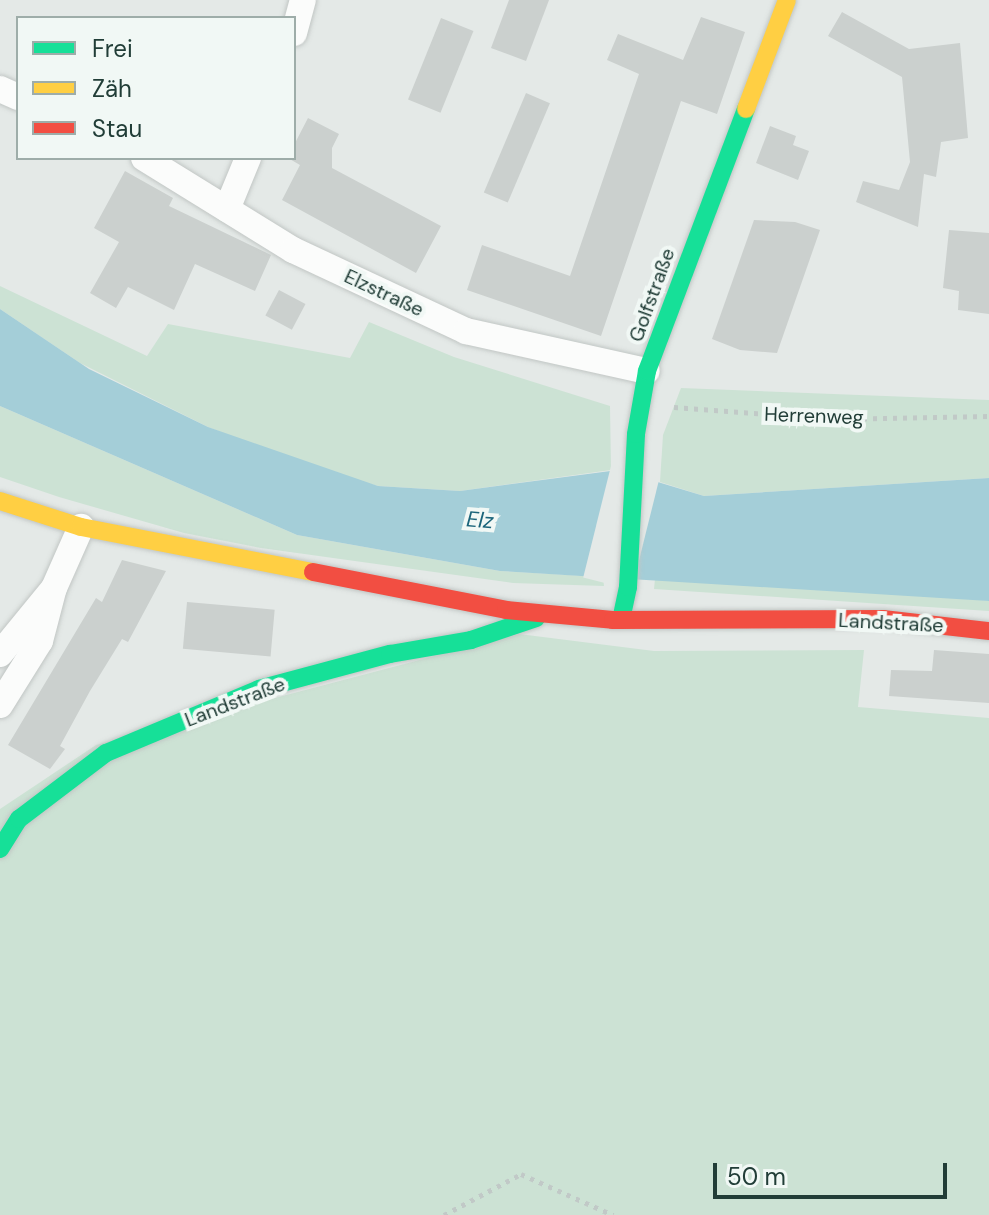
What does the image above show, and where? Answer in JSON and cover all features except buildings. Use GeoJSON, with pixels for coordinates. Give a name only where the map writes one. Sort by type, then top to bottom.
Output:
{"type":"FeatureCollection","features":[{"type":"Feature","properties":{"kind":"street"},"geometry":{"type":"LineString","coordinates":[[296,26],[303,0]]}},
{"type":"Feature","properties":{"kind":"street","name":"Golfstraße"},"geometry":{"type":"LineString","coordinates":[[621,620],[628,587],[636,434],[647,371],[787,0]]}},
{"type":"Feature","properties":{"kind":"street","name":"Elzstraße"},"geometry":{"type":"LineString","coordinates":[[147,160],[293,250],[466,331],[647,371]]}},
{"type":"Feature","properties":{"kind":"street"},"geometry":{"type":"LineString","coordinates":[[227,209],[247,160]]}},
{"type":"Feature","properties":{"kind":"street","name":"Landstraße"},"geometry":{"type":"LineString","coordinates":[[0,501],[81,527],[491,607],[621,620],[883,619],[989,631]]}},
{"type":"Feature","properties":{"kind":"street"},"geometry":{"type":"LineString","coordinates":[[0,705],[40,641],[54,588],[81,527]]}},
{"type":"Feature","properties":{"kind":"street"},"geometry":{"type":"LineString","coordinates":[[0,654],[54,588]]}},
{"type":"Feature","properties":{"kind":"street","name":"Landstraße"},"geometry":{"type":"LineString","coordinates":[[0,849],[19,819],[106,753],[259,689],[390,654],[471,640],[553,613]]}},
{"type":"Feature","properties":{"kind":"path","name":"Herrenweg"},"geometry":{"type":"LineString","coordinates":[[640,405],[833,419],[989,416]]}},
{"type":"Feature","properties":{"kind":"path"},"geometry":{"type":"LineString","coordinates":[[444,1215],[521,1174],[609,1214]]}},
{"type":"Feature","properties":{"kind":"green space"},"geometry":{"type":"Polygon","coordinates":[[[0,286],[147,356],[168,324],[350,358],[369,322],[454,357],[610,406],[611,470],[460,491],[378,486],[304,465],[208,427],[80,363],[0,309],[0,286]]]}},
{"type":"Feature","properties":{"kind":"green space"},"geometry":{"type":"Polygon","coordinates":[[[681,388],[989,400],[989,478],[704,496],[660,482],[663,435],[681,388]]]}},
{"type":"Feature","properties":{"kind":"green space"},"geometry":{"type":"Polygon","coordinates":[[[0,406],[297,535],[500,571],[603,577],[604,586],[513,583],[261,548],[184,533],[59,497],[0,477],[0,406]]]}},
{"type":"Feature","properties":{"kind":"green space"},"geometry":{"type":"Polygon","coordinates":[[[655,579],[956,597],[989,601],[989,611],[654,589],[655,579]]]}},
{"type":"Feature","properties":{"kind":"green space"},"geometry":{"type":"Polygon","coordinates":[[[519,634],[654,651],[864,650],[858,707],[989,718],[989,1215],[0,1215],[0,809],[96,745],[519,634]]]}},
{"type":"Feature","properties":{"kind":"water","name":"Elz"},"geometry":{"type":"Polygon","coordinates":[[[0,309],[89,369],[208,427],[378,486],[460,491],[618,470],[704,496],[989,478],[989,601],[500,571],[297,535],[0,406],[0,309]]]}},
{"type":"Feature","properties":{"kind":"pier"},"geometry":{"type":"Polygon","coordinates":[[[611,466],[660,478],[632,590],[583,578],[611,466]]]}},
{"type":"Feature","properties":{"kind":"traffic: fast"},"geometry":{"type":"LineString","coordinates":[[621,620],[628,587],[636,434],[647,371],[746,109]]}},
{"type":"Feature","properties":{"kind":"traffic: fast"},"geometry":{"type":"LineString","coordinates":[[0,849],[19,819],[106,753],[259,689],[390,654],[471,640],[536,618]]}},
{"type":"Feature","properties":{"kind":"traffic: slow"},"geometry":{"type":"LineString","coordinates":[[746,109],[787,0]]}},
{"type":"Feature","properties":{"kind":"traffic: slow"},"geometry":{"type":"LineString","coordinates":[[0,501],[81,527],[313,572]]}},
{"type":"Feature","properties":{"kind":"traffic: jam"},"geometry":{"type":"LineString","coordinates":[[313,572],[506,610],[613,620],[883,619],[989,631]]}}]}
